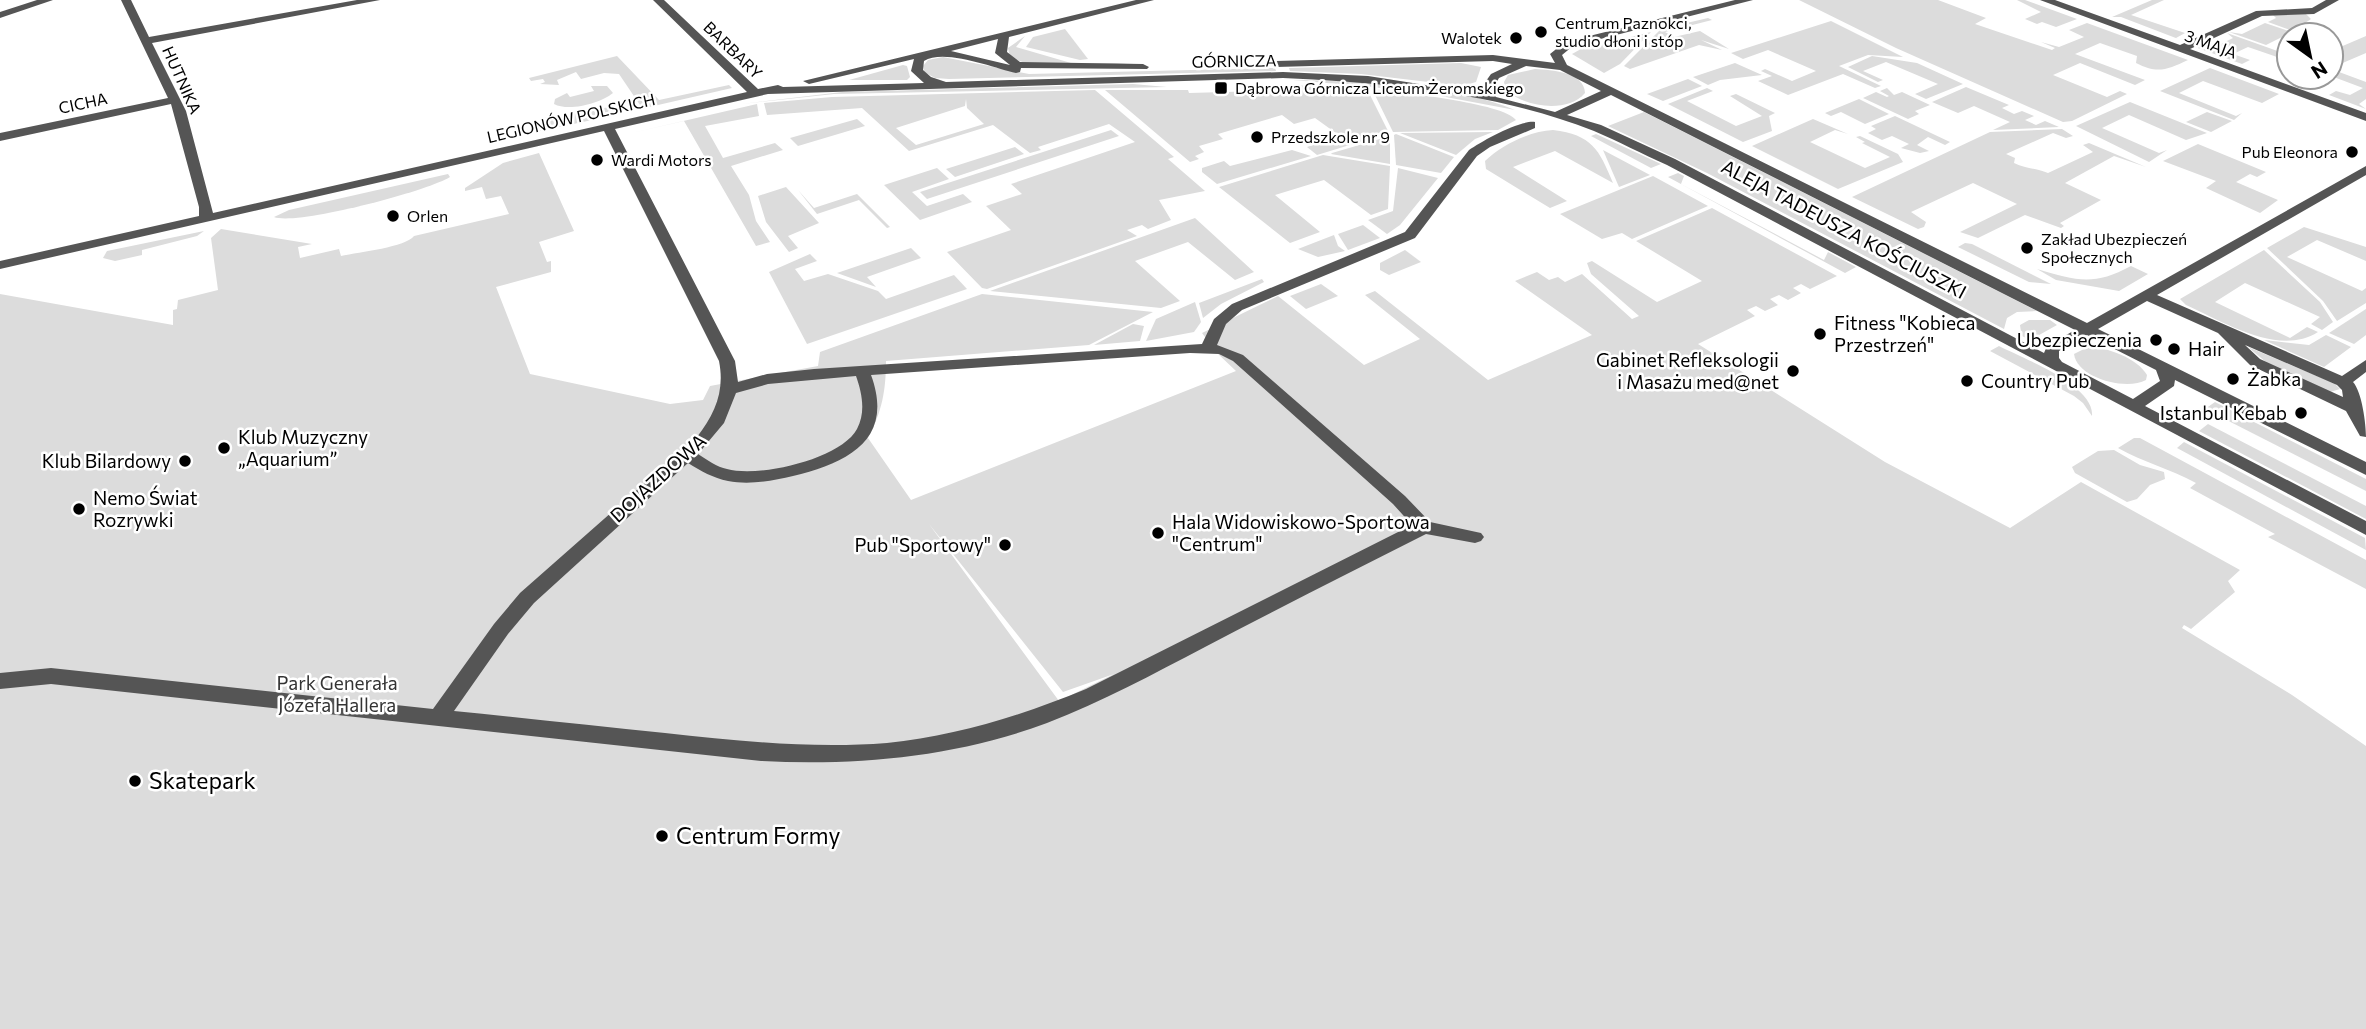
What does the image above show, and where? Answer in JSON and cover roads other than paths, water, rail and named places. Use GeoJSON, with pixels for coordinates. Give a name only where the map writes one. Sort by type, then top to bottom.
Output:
{"type":"FeatureCollection","features":[{"type":"Feature","properties":{"kind":"street"},"geometry":{"type":"LineString","coordinates":[[0,15],[48,0]]}},
{"type":"Feature","properties":{"kind":"street","name":"HUTNIKA"},"geometry":{"type":"LineString","coordinates":[[125,0],[180,111],[206,207],[206,218]]}},
{"type":"Feature","properties":{"kind":"street"},"geometry":{"type":"LineString","coordinates":[[145,41],[323,5],[375,0]]}},
{"type":"Feature","properties":{"kind":"street","name":"BARBARY"},"geometry":{"type":"LineString","coordinates":[[659,0],[756,94]]}},
{"type":"Feature","properties":{"kind":"street","name":"LEGIONÓW POLSKICH"},"geometry":{"type":"LineString","coordinates":[[0,265],[756,94],[1149,0]]}},
{"type":"Feature","properties":{"kind":"street"},"geometry":{"type":"LineString","coordinates":[[1563,67],[1556,54],[1569,44],[1748,0]]}},
{"type":"Feature","properties":{"kind":"street","name":"3 MAJA"},"geometry":{"type":"LineString","coordinates":[[2045,0],[2366,117]]}},
{"type":"Feature","properties":{"kind":"street"},"geometry":{"type":"LineString","coordinates":[[2181,49],[2250,16],[2270,12],[2314,10],[2334,0]]}},
{"type":"Feature","properties":{"kind":"street","name":"GÓRNICZA"},"geometry":{"type":"LineString","coordinates":[[1004,35],[1000,51],[1012,62],[1031,67],[1096,68]]}},
{"type":"Feature","properties":{"kind":"street","name":"GÓRNICZA"},"geometry":{"type":"LineString","coordinates":[[976,84],[933,82],[919,75],[917,64],[929,53],[954,54],[1029,71],[1454,59],[1534,61],[1563,67]]}},
{"type":"Feature","properties":{"kind":"street"},"geometry":{"type":"LineString","coordinates":[[1491,98],[1487,88],[1495,76],[1534,61]]}},
{"type":"Feature","properties":{"kind":"street","name":"ALEJA TADEUSZA KOŚCIUSZKI"},"geometry":{"type":"LineString","coordinates":[[1563,67],[2366,469]]}},
{"type":"Feature","properties":{"kind":"street","name":"GÓRNICZA"},"geometry":{"type":"LineString","coordinates":[[769,90],[1308,75],[1395,82],[1491,98],[1557,115]]}},
{"type":"Feature","properties":{"kind":"street"},"geometry":{"type":"LineString","coordinates":[[1557,115],[1613,90]]}},
{"type":"Feature","properties":{"kind":"street","name":"CICHA"},"geometry":{"type":"LineString","coordinates":[[0,137],[173,100]]}},
{"type":"Feature","properties":{"kind":"street","name":"ALEJA TADEUSZA KOŚCIUSZKI"},"geometry":{"type":"LineString","coordinates":[[1557,115],[1615,135],[1671,162],[2366,529]]}},
{"type":"Feature","properties":{"kind":"street"},"geometry":{"type":"LineString","coordinates":[[1208,348],[1219,322],[1237,307],[1410,235],[1479,148],[1531,125]]}},
{"type":"Feature","properties":{"kind":"street"},"geometry":{"type":"LineString","coordinates":[[608,127],[727,361],[731,389],[780,377],[1208,348],[1222,350],[1238,358],[1399,500],[1424,527],[1475,537]]}},
{"type":"Feature","properties":{"kind":"street"},"geometry":{"type":"LineString","coordinates":[[2057,366],[2052,359],[2052,349],[2366,170]]}},
{"type":"Feature","properties":{"kind":"street"},"geometry":{"type":"LineString","coordinates":[[2145,295],[2343,382],[2353,396],[2352,408]]}},
{"type":"Feature","properties":{"kind":"street"},"geometry":{"type":"LineString","coordinates":[[2220,329],[2255,362],[2352,408],[2366,432]]}},
{"type":"Feature","properties":{"kind":"street"},"geometry":{"type":"LineString","coordinates":[[2134,406],[2168,383],[2166,372],[2160,365]]}},
{"type":"Feature","properties":{"kind":"street"},"geometry":{"type":"LineString","coordinates":[[2343,382],[2366,365]]}},
{"type":"Feature","properties":{"kind":"street"},"geometry":{"type":"LineString","coordinates":[[684,460],[741,477],[768,476],[830,457],[852,445],[866,427],[871,401],[863,373]]}},
{"type":"Feature","properties":{"kind":"street","name":"DOJAZDOWA"},"geometry":{"type":"LineString","coordinates":[[440,715],[501,629],[527,598],[684,460],[717,421],[731,389]]}},
{"type":"Feature","properties":{"kind":"street"},"geometry":{"type":"LineString","coordinates":[[0,681],[51,676],[440,715],[761,752],[848,754],[920,747],[1010,726],[1070,706],[1424,527]]}},
{"type":"Feature","properties":{"kind":"place","name":"Centrum Paznokci, studio dłoni i stóp"},"geometry":{"type":"Point","coordinates":[1541,32]}},
{"type":"Feature","properties":{"kind":"place","name":"Walotek"},"geometry":{"type":"Point","coordinates":[1516,38]}},
{"type":"Feature","properties":{"kind":"place","name":"Dąbrowa Górnicza Liceum Żeromskiego"},"geometry":{"type":"Point","coordinates":[1221,88]}},
{"type":"Feature","properties":{"kind":"place","name":"Przedszkole nr 9"},"geometry":{"type":"Point","coordinates":[1257,137]}},
{"type":"Feature","properties":{"kind":"place","name":"Pub Eleonora"},"geometry":{"type":"Point","coordinates":[2352,152]}},
{"type":"Feature","properties":{"kind":"place","name":"Wardi Motors"},"geometry":{"type":"Point","coordinates":[597,160]}},
{"type":"Feature","properties":{"kind":"place","name":"Orlen"},"geometry":{"type":"Point","coordinates":[393,216]}},
{"type":"Feature","properties":{"kind":"place","name":"Zakład Ubezpieczeń Społecznych"},"geometry":{"type":"Point","coordinates":[2027,248]}},
{"type":"Feature","properties":{"kind":"place","name":"Fitness \"Kobieca Przestrzeń\""},"geometry":{"type":"Point","coordinates":[1820,334]}},
{"type":"Feature","properties":{"kind":"place","name":"Ubezpieczenia"},"geometry":{"type":"Point","coordinates":[2156,340]}},
{"type":"Feature","properties":{"kind":"place","name":"Hair"},"geometry":{"type":"Point","coordinates":[2174,349]}},
{"type":"Feature","properties":{"kind":"place","name":"Gabinet Refleksologii i Masażu med@net"},"geometry":{"type":"Point","coordinates":[1793,371]}},
{"type":"Feature","properties":{"kind":"place","name":"Żabka"},"geometry":{"type":"Point","coordinates":[2233,379]}},
{"type":"Feature","properties":{"kind":"place","name":"Country Pub"},"geometry":{"type":"Point","coordinates":[1967,381]}},
{"type":"Feature","properties":{"kind":"place","name":"Istanbul Kebab"},"geometry":{"type":"Point","coordinates":[2301,413]}},
{"type":"Feature","properties":{"kind":"place","name":"Klub Muzyczny „Aquarium”"},"geometry":{"type":"Point","coordinates":[224,448]}},
{"type":"Feature","properties":{"kind":"place","name":"Klub Bilardowy"},"geometry":{"type":"Point","coordinates":[185,461]}},
{"type":"Feature","properties":{"kind":"place","name":"Nemo Świat Rozrywki"},"geometry":{"type":"Point","coordinates":[79,509]}},
{"type":"Feature","properties":{"kind":"place","name":"Hala Widowiskowo-Sportowa \"Centrum\""},"geometry":{"type":"Point","coordinates":[1158,533]}},
{"type":"Feature","properties":{"kind":"place","name":"Pub \"Sportowy\""},"geometry":{"type":"Point","coordinates":[1005,545]}},
{"type":"Feature","properties":{"kind":"place","name":"Skatepark"},"geometry":{"type":"Point","coordinates":[135,781]}},
{"type":"Feature","properties":{"kind":"place","name":"Centrum Formy"},"geometry":{"type":"Point","coordinates":[662,836]}},
{"type":"Feature","properties":{"kind":"park label","name":"Park Generała Józefa Hallera"},"geometry":{"type":"Point","coordinates":[337,694]}}]}
